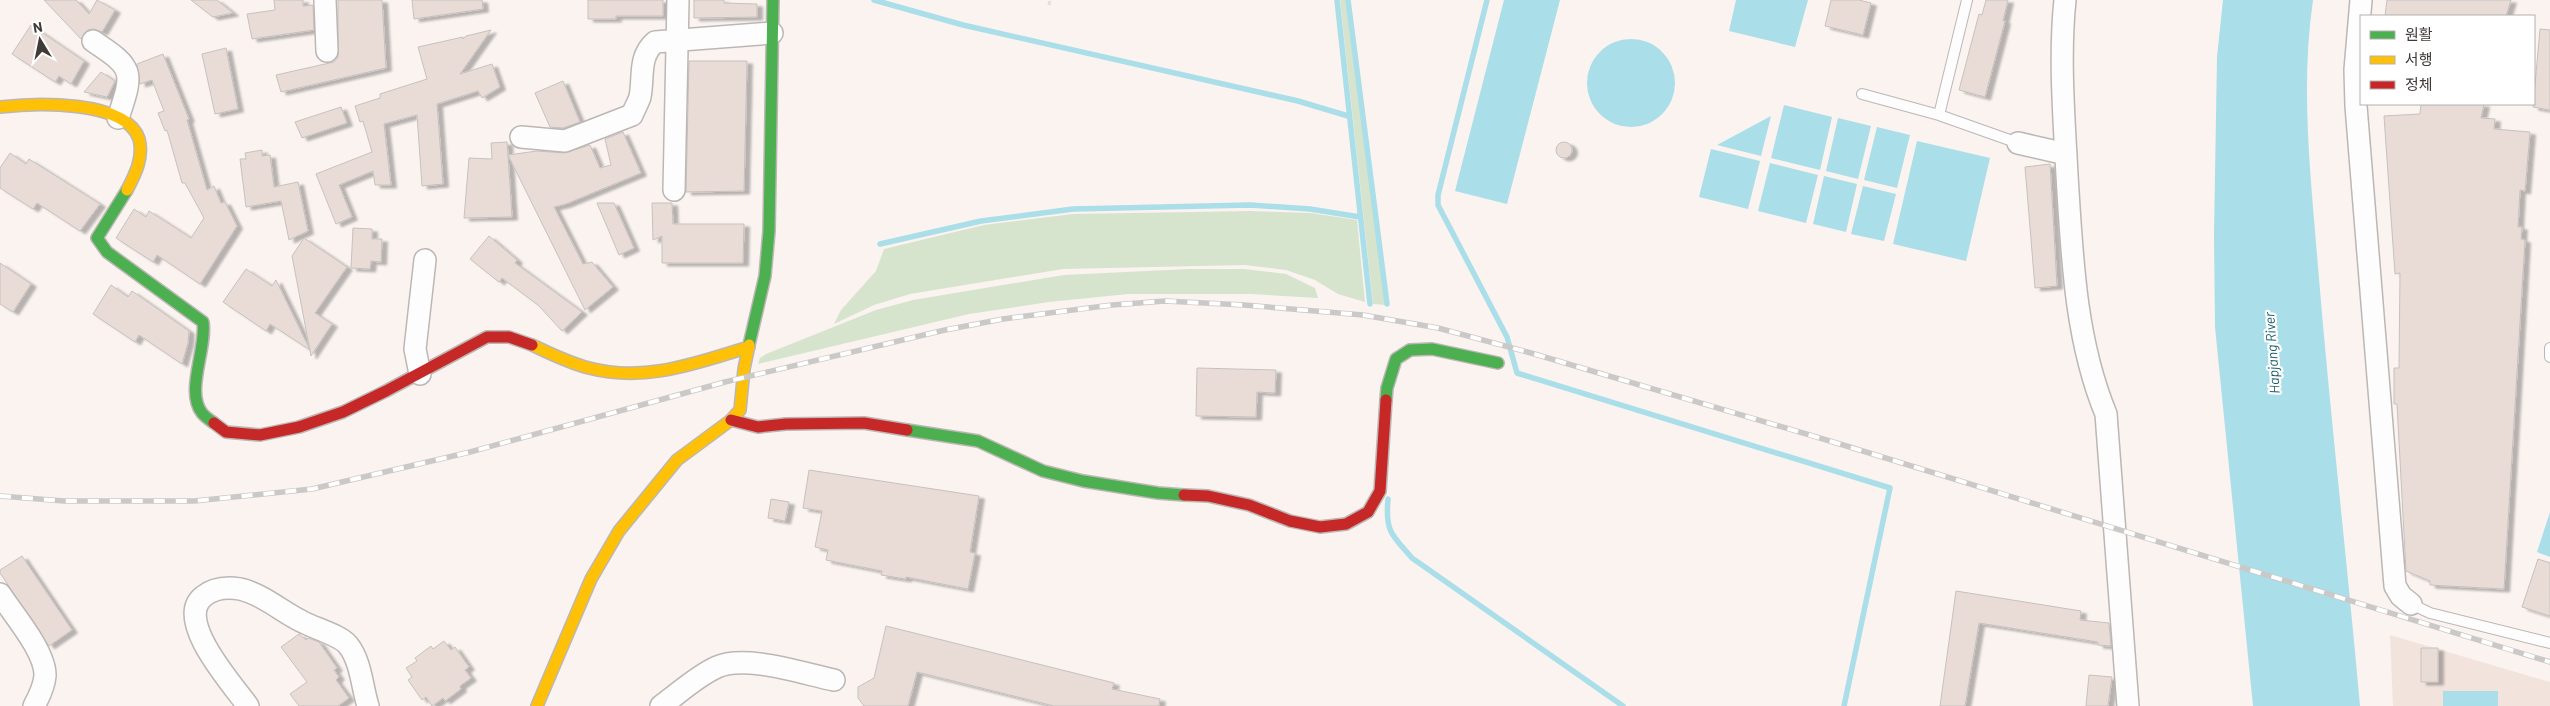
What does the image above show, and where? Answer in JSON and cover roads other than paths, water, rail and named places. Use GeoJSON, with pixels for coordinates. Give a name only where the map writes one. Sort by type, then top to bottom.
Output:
{"type":"FeatureCollection","features":[{"type":"Feature","properties":{"kind":"street"},"geometry":{"type":"LineString","coordinates":[[325,0],[327,51]]}},
{"type":"Feature","properties":{"kind":"street"},"geometry":{"type":"LineString","coordinates":[[674,190],[678,0]]}},
{"type":"Feature","properties":{"kind":"street"},"geometry":{"type":"LineString","coordinates":[[537,706],[591,579],[619,531],[676,460],[731,420],[740,410],[744,369],[765,276],[769,231],[773,0]]}},
{"type":"Feature","properties":{"kind":"street"},"geometry":{"type":"LineString","coordinates":[[2065,0],[2063,19],[2066,154],[2072,248],[2079,314],[2094,387],[2106,414],[2128,706]]}},
{"type":"Feature","properties":{"kind":"street"},"geometry":{"type":"LineString","coordinates":[[2361,0],[2355,70],[2356,106],[2395,586],[2401,596],[2411,604]]}},
{"type":"Feature","properties":{"kind":"street"},"geometry":{"type":"LineString","coordinates":[[521,138],[565,141],[632,115],[640,98],[646,50],[655,42],[772,33]]}},
{"type":"Feature","properties":{"kind":"street"},"geometry":{"type":"LineString","coordinates":[[93,41],[120,59],[127,74],[129,85],[118,118]]}},
{"type":"Feature","properties":{"kind":"street"},"geometry":{"type":"LineString","coordinates":[[0,107],[18,104],[88,108],[118,118],[137,134],[140,149],[139,163],[118,205],[97,238],[107,252],[203,322],[207,335],[195,382],[196,397],[202,413],[213,425],[238,435],[266,435],[346,412],[420,374],[461,349],[487,337],[501,335],[519,339],[570,362],[621,374],[659,374],[749,347]]}},
{"type":"Feature","properties":{"kind":"street"},"geometry":{"type":"LineString","coordinates":[[2018,143],[2066,154]]}},
{"type":"Feature","properties":{"kind":"street"},"geometry":{"type":"LineString","coordinates":[[420,374],[414,349],[425,260]]}},
{"type":"Feature","properties":{"kind":"street"},"geometry":{"type":"LineString","coordinates":[[731,420],[758,427],[786,424],[864,423],[978,441],[1034,468],[1067,477],[1158,494],[1208,496],[1249,505],[1290,521],[1320,527],[1346,524],[1368,512],[1380,490],[1386,388],[1396,359],[1410,350],[1432,349],[1498,363]]}},
{"type":"Feature","properties":{"kind":"street"},"geometry":{"type":"LineString","coordinates":[[248,706],[215,661],[198,631],[194,613],[199,600],[213,589],[240,590],[259,597],[301,621],[347,643],[356,657],[368,706]]}},
{"type":"Feature","properties":{"kind":"street"},"geometry":{"type":"LineString","coordinates":[[0,594],[37,649],[42,663],[45,676],[34,706]]}},
{"type":"Feature","properties":{"kind":"street"},"geometry":{"type":"LineString","coordinates":[[660,706],[718,667],[731,662],[750,663],[834,680]]}},
{"type":"Feature","properties":{"kind":"lane"},"geometry":{"type":"LineString","coordinates":[[1940,115],[1967,0]]}},
{"type":"Feature","properties":{"kind":"lane"},"geometry":{"type":"LineString","coordinates":[[1862,94],[1940,115],[2018,143]]}},
{"type":"Feature","properties":{"kind":"lane"},"geometry":{"type":"LineString","coordinates":[[2550,348],[2550,357]]}},
{"type":"Feature","properties":{"kind":"lane"},"geometry":{"type":"LineString","coordinates":[[2411,604],[2430,613],[2550,643]]}},
{"type":"Feature","properties":{"kind":"water"},"geometry":{"type":"Polygon","coordinates":[[[1504,0],[1560,0],[1507,204],[1455,191],[1504,0]]]}},
{"type":"Feature","properties":{"kind":"water"},"geometry":{"type":"Polygon","coordinates":[[[1736,0],[1808,0],[1795,47],[1729,31],[1736,0]]]}},
{"type":"Feature","properties":{"kind":"water","name":"Hapjang River"},"geometry":{"type":"Polygon","coordinates":[[[2223,0],[2313,0],[2307,67],[2310,167],[2360,706],[2253,706],[2215,327],[2214,235],[2217,57],[2223,0]]]}},
{"type":"Feature","properties":{"kind":"water"},"geometry":{"type":"Polygon","coordinates":[[[1622,39],[1640,39],[1656,46],[1668,58],[1675,74],[1675,92],[1668,108],[1656,120],[1640,127],[1622,127],[1606,120],[1594,108],[1587,92],[1587,74],[1594,58],[1606,46],[1622,39]]]}},
{"type":"Feature","properties":{"kind":"water"},"geometry":{"type":"Polygon","coordinates":[[[1784,105],[1832,117],[1820,170],[1771,158],[1784,105]]]}},
{"type":"Feature","properties":{"kind":"water"},"geometry":{"type":"Polygon","coordinates":[[[1771,116],[1761,156],[1717,145],[1771,116]]]}},
{"type":"Feature","properties":{"kind":"water"},"geometry":{"type":"Polygon","coordinates":[[[1838,118],[1871,126],[1858,179],[1826,171],[1838,118]]]}},
{"type":"Feature","properties":{"kind":"water"},"geometry":{"type":"Polygon","coordinates":[[[1877,127],[1910,135],[1897,188],[1864,180],[1877,127]]]}},
{"type":"Feature","properties":{"kind":"water"},"geometry":{"type":"Polygon","coordinates":[[[1917,141],[1990,158],[1966,261],[1893,244],[1917,141]]]}},
{"type":"Feature","properties":{"kind":"water"},"geometry":{"type":"Polygon","coordinates":[[[1711,149],[1760,161],[1748,209],[1699,197],[1711,149]]]}},
{"type":"Feature","properties":{"kind":"water"},"geometry":{"type":"Polygon","coordinates":[[[1770,163],[1818,175],[1806,223],[1758,211],[1770,163]]]}},
{"type":"Feature","properties":{"kind":"water"},"geometry":{"type":"Polygon","coordinates":[[[1824,176],[1857,184],[1846,232],[1813,224],[1824,176]]]}},
{"type":"Feature","properties":{"kind":"water"},"geometry":{"type":"Polygon","coordinates":[[[1863,186],[1896,194],[1884,241],[1851,234],[1863,186]]]}},
{"type":"Feature","properties":{"kind":"water"},"geometry":{"type":"Polygon","coordinates":[[[2550,512],[2550,557],[2537,552],[2550,512]]]}},
{"type":"Feature","properties":{"kind":"water"},"geometry":{"type":"Polygon","coordinates":[[[2443,691],[2498,691],[2498,706],[2443,706],[2443,691]]]}},
{"type":"Feature","properties":{"kind":"waterway"},"geometry":{"type":"LineString","coordinates":[[874,0],[963,25],[1298,101],[1348,116]]}},
{"type":"Feature","properties":{"kind":"waterway"},"geometry":{"type":"LineString","coordinates":[[1337,0],[1370,304]]}},
{"type":"Feature","properties":{"kind":"waterway"},"geometry":{"type":"LineString","coordinates":[[1348,0],[1387,304]]}},
{"type":"Feature","properties":{"kind":"waterway"},"geometry":{"type":"LineString","coordinates":[[1487,0],[1438,195],[1438,205],[1507,337],[1517,373],[1890,488],[1844,706]]}},
{"type":"Feature","properties":{"kind":"waterway"},"geometry":{"type":"LineString","coordinates":[[880,244],[981,221],[1073,209],[1250,205],[1310,209],[1360,217]]}},
{"type":"Feature","properties":{"kind":"waterway"},"geometry":{"type":"LineString","coordinates":[[1388,499],[1387,510],[1391,532],[1412,558],[1623,706]]}},
{"type":"Feature","properties":{"kind":"railway"},"geometry":{"type":"LineString","coordinates":[[0,496],[64,501],[194,501],[312,489],[470,452],[725,382],[945,330],[1003,319],[1112,305],[1165,301],[1244,305],[1363,315],[1438,328],[1531,353],[1840,444],[2550,662]]}}]}
